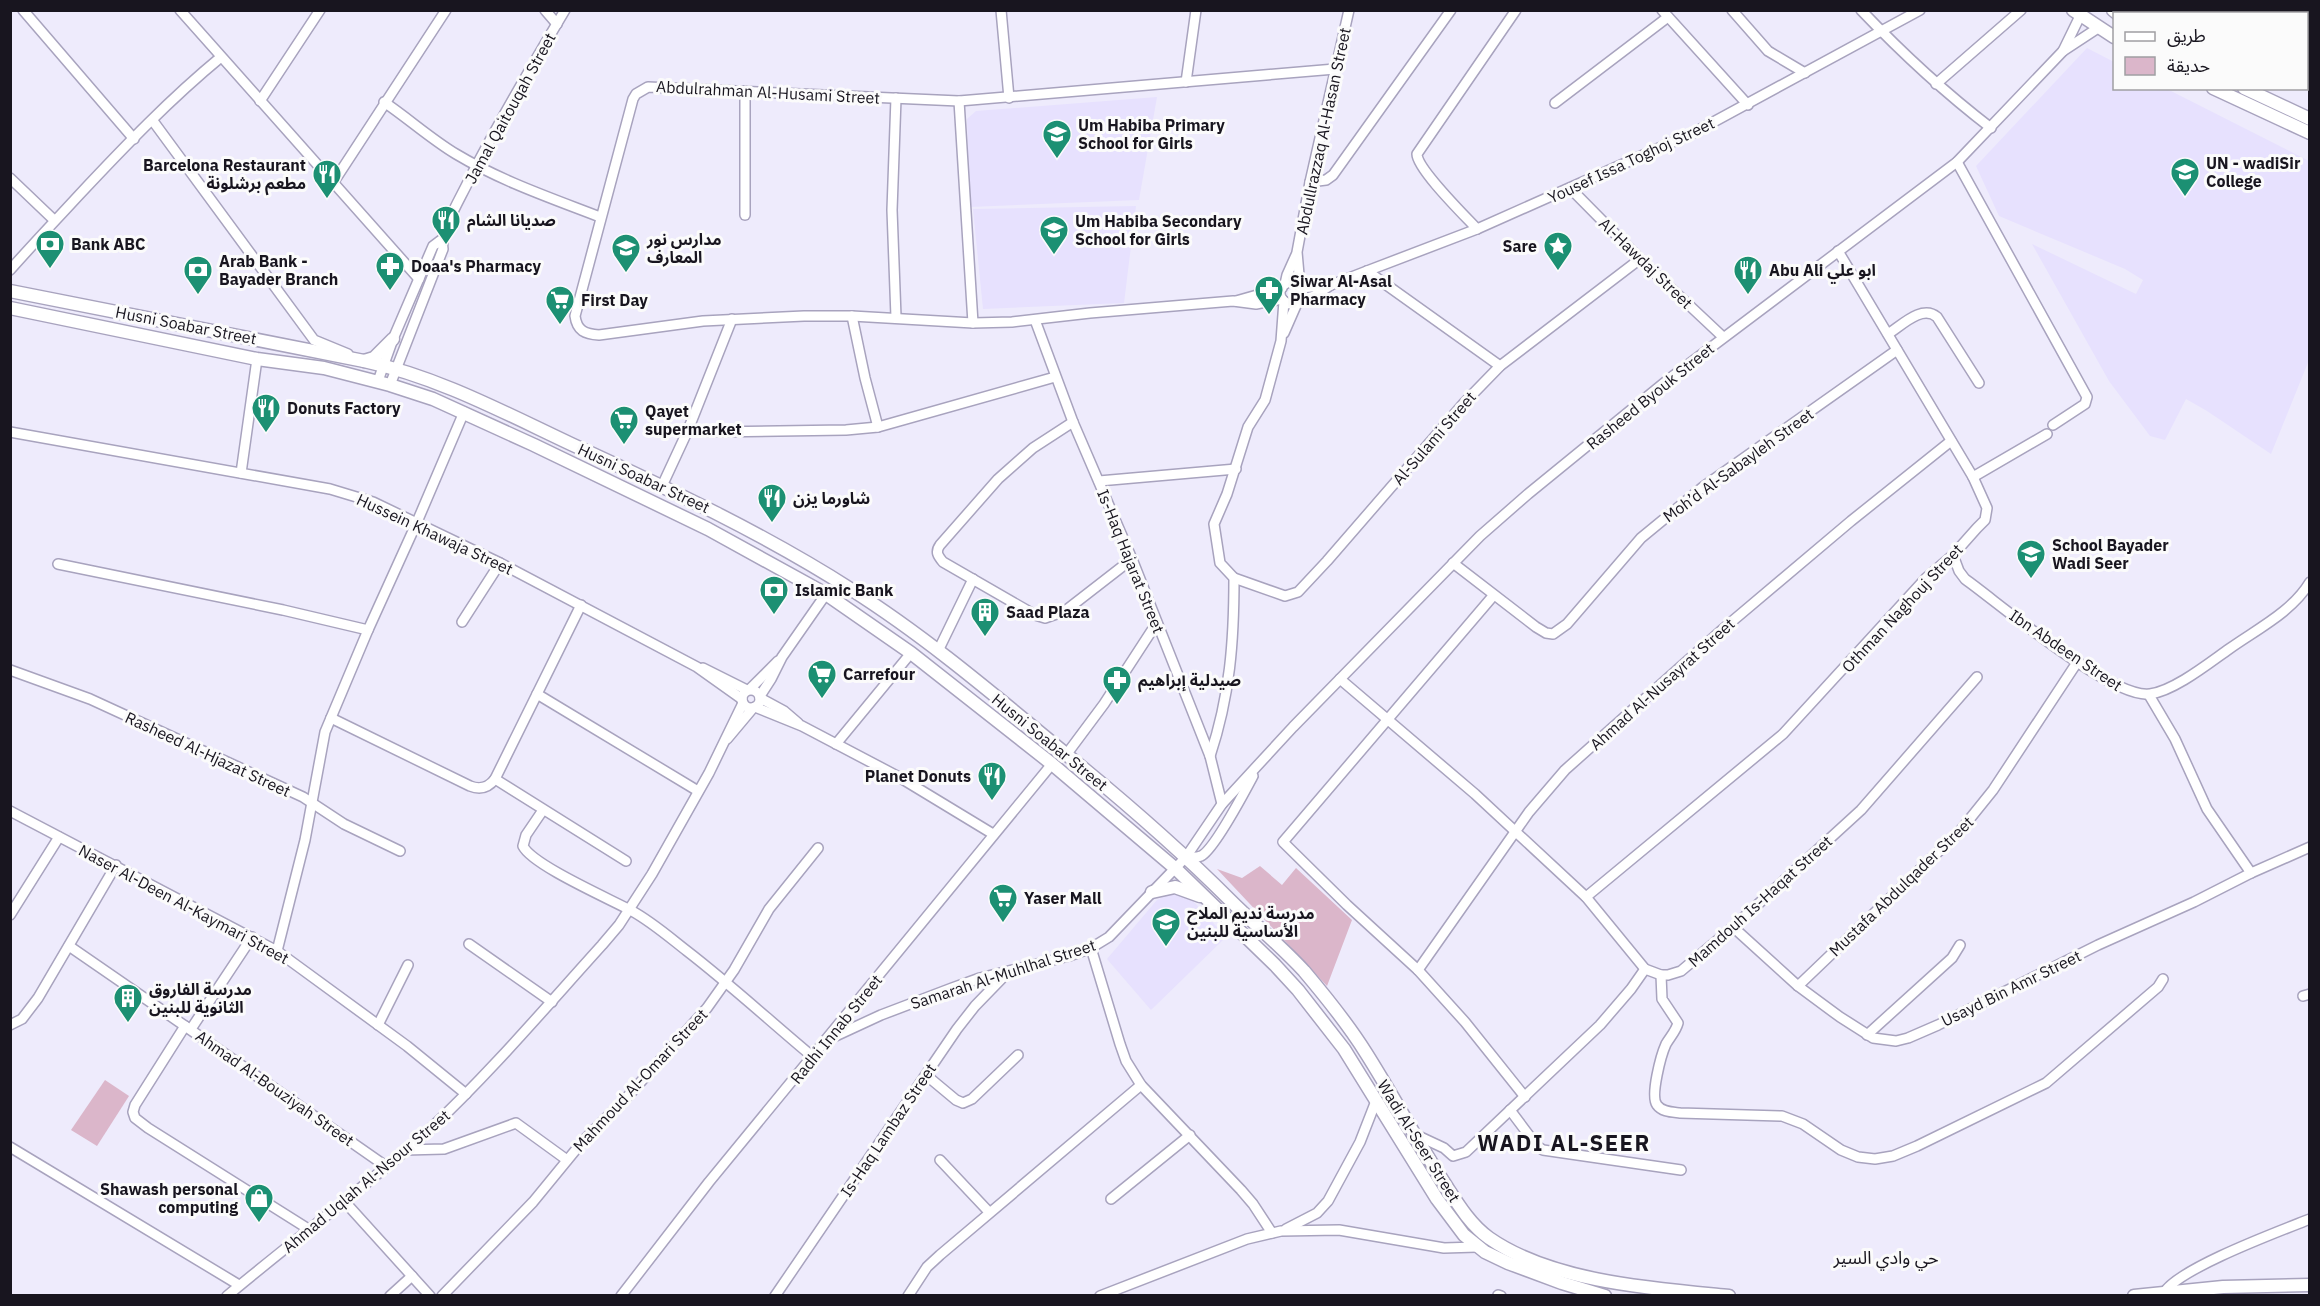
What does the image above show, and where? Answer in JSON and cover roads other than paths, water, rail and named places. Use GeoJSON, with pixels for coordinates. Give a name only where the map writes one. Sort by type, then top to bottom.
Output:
{"type":"FeatureCollection","features":[{"type":"Feature","properties":{"kind":"main road"},"geometry":{"type":"LineString","coordinates":[[2076,13],[2113,36]]}},
{"type":"Feature","properties":{"kind":"main road"},"geometry":{"type":"LineString","coordinates":[[2217,90],[2310,133]]}},
{"type":"Feature","properties":{"kind":"main road"},"geometry":{"type":"LineString","coordinates":[[2248,90],[2310,119]]}},
{"type":"Feature","properties":{"kind":"main road","name":"Husni Soabar Street"},"geometry":{"type":"LineString","coordinates":[[10,291],[383,365],[489,405],[662,486],[755,533],[852,590],[938,651],[1124,802],[1186,857]]}},
{"type":"Feature","properties":{"kind":"main road","name":"Husni Soabar Street"},"geometry":{"type":"LineString","coordinates":[[10,308],[257,359],[324,368],[384,383],[464,412],[708,529],[826,594],[911,652],[1052,764],[1176,869]]}},
{"type":"Feature","properties":{"kind":"main road"},"geometry":{"type":"LineString","coordinates":[[364,361],[374,358],[393,339]]}},
{"type":"Feature","properties":{"kind":"main road"},"geometry":{"type":"LineString","coordinates":[[965,694],[975,681]]}},
{"type":"Feature","properties":{"kind":"main road","name":"Wadi Al-Seer Street"},"geometry":{"type":"LineString","coordinates":[[1186,857],[1276,942],[1324,994],[1366,1052],[1413,1133],[1459,1205],[1474,1225],[1486,1236],[1529,1258],[1593,1279],[1658,1289],[1729,1296]]}},
{"type":"Feature","properties":{"kind":"main road","name":"Wadi Al-Seer Street"},"geometry":{"type":"LineString","coordinates":[[1176,869],[1298,990],[1344,1049],[1437,1200],[1464,1235],[1477,1247],[1508,1263],[1605,1296]]}},
{"type":"Feature","properties":{"kind":"main road"},"geometry":{"type":"LineString","coordinates":[[1152,892],[1175,887],[1209,901]]}},
{"type":"Feature","properties":{"kind":"main road"},"geometry":{"type":"LineString","coordinates":[[1477,1247],[1486,1236]]}},
{"type":"Feature","properties":{"kind":"main road"},"geometry":{"type":"LineString","coordinates":[[2134,1296],[2223,1287],[2310,1285]]}},
{"type":"Feature","properties":{"kind":"street"},"geometry":{"type":"LineString","coordinates":[[23,10],[134,139]]}},
{"type":"Feature","properties":{"kind":"street"},"geometry":{"type":"LineString","coordinates":[[180,10],[419,279]]}},
{"type":"Feature","properties":{"kind":"street"},"geometry":{"type":"LineString","coordinates":[[260,101],[320,10]]}},
{"type":"Feature","properties":{"kind":"street"},"geometry":{"type":"LineString","coordinates":[[333,183],[446,10]]}},
{"type":"Feature","properties":{"kind":"street"},"geometry":{"type":"LineString","coordinates":[[545,10],[557,24]]}},
{"type":"Feature","properties":{"kind":"street","name":"Jamal Qaitouqah Street"},"geometry":{"type":"LineString","coordinates":[[384,383],[383,365],[433,246],[441,240],[512,98],[566,10]]}},
{"type":"Feature","properties":{"kind":"street"},"geometry":{"type":"LineString","coordinates":[[1001,10],[1009,98]]}},
{"type":"Feature","properties":{"kind":"street"},"geometry":{"type":"LineString","coordinates":[[1186,82],[1196,10]]}},
{"type":"Feature","properties":{"kind":"street","name":"Abdullrazzaq Al-Hasan Street"},"geometry":{"type":"LineString","coordinates":[[1300,287],[1298,252],[1310,182],[1349,10]]}},
{"type":"Feature","properties":{"kind":"street"},"geometry":{"type":"LineString","coordinates":[[1310,182],[1326,180],[1333,176],[1451,10]]}},
{"type":"Feature","properties":{"kind":"street"},"geometry":{"type":"LineString","coordinates":[[1477,229],[1421,166],[1417,154],[1516,10]]}},
{"type":"Feature","properties":{"kind":"street"},"geometry":{"type":"LineString","coordinates":[[1732,10],[1768,51],[1804,73]]}},
{"type":"Feature","properties":{"kind":"street"},"geometry":{"type":"LineString","coordinates":[[1861,10],[1936,84],[1991,128]]}},
{"type":"Feature","properties":{"kind":"street","name":"Yousef Issa Toghoj Street"},"geometry":{"type":"LineString","coordinates":[[1299,301],[1314,296],[1331,285],[1477,229],[1695,132],[1920,10]]}},
{"type":"Feature","properties":{"kind":"street"},"geometry":{"type":"LineString","coordinates":[[1936,84],[2021,10]]}},
{"type":"Feature","properties":{"kind":"street","name":"Rasheed Byouk Street"},"geometry":{"type":"LineString","coordinates":[[2063,51],[2076,13]]}},
{"type":"Feature","properties":{"kind":"street"},"geometry":{"type":"LineString","coordinates":[[1555,103],[1665,14],[1748,105]]}},
{"type":"Feature","properties":{"kind":"street","name":"Rasheed Byouk Street"},"geometry":{"type":"LineString","coordinates":[[1186,857],[1222,804],[1453,563],[1528,494],[1723,337],[1957,162],[2063,51],[2098,28]]}},
{"type":"Feature","properties":{"kind":"street"},"geometry":{"type":"LineString","coordinates":[[10,270],[54,220],[134,139],[193,81],[222,57]]}},
{"type":"Feature","properties":{"kind":"street","name":"Abdulrahman Al-Husami Street"},"geometry":{"type":"LineString","coordinates":[[1284,286],[1233,301],[1090,313],[1035,321],[973,323],[852,316],[732,319],[599,335],[590,334],[578,328],[575,316],[600,218],[636,94],[648,87],[958,101],[1335,69]]}},
{"type":"Feature","properties":{"kind":"street"},"geometry":{"type":"LineString","coordinates":[[744,91],[745,215]]}},
{"type":"Feature","properties":{"kind":"street"},"geometry":{"type":"LineString","coordinates":[[896,98],[892,200],[896,317]]}},
{"type":"Feature","properties":{"kind":"street"},"geometry":{"type":"LineString","coordinates":[[958,101],[973,323]]}},
{"type":"Feature","properties":{"kind":"street"},"geometry":{"type":"LineString","coordinates":[[384,102],[438,142],[477,166],[531,191],[600,218]]}},
{"type":"Feature","properties":{"kind":"street"},"geometry":{"type":"LineString","coordinates":[[153,121],[314,340],[364,361]]}},
{"type":"Feature","properties":{"kind":"street"},"geometry":{"type":"LineString","coordinates":[[1957,162],[2087,397],[2085,404],[2054,425]]}},
{"type":"Feature","properties":{"kind":"street"},"geometry":{"type":"LineString","coordinates":[[10,178],[54,220]]}},
{"type":"Feature","properties":{"kind":"street","name":"Al-Hawdaj Street"},"geometry":{"type":"LineString","coordinates":[[1570,188],[1640,259],[1723,337]]}},
{"type":"Feature","properties":{"kind":"street","name":"Jamal Qaitouqah Street"},"geometry":{"type":"LineString","coordinates":[[384,383],[396,369],[442,249],[441,240]]}},
{"type":"Feature","properties":{"kind":"street","name":"Othman Naghouj Street"},"geometry":{"type":"LineString","coordinates":[[1586,897],[1783,734],[1926,578],[1953,555],[1983,523],[1987,515],[1986,504],[1973,477],[1838,251]]}},
{"type":"Feature","properties":{"kind":"street","name":"Abdullrazzaq Al-Hasan Street"},"geometry":{"type":"LineString","coordinates":[[1284,286],[1298,252]]}},
{"type":"Feature","properties":{"kind":"street","name":"Al-Sulami Street"},"geometry":{"type":"LineString","coordinates":[[1234,578],[1285,596],[1298,592],[1464,402],[1500,366],[1640,259]]}},
{"type":"Feature","properties":{"kind":"street"},"geometry":{"type":"LineString","coordinates":[[1367,271],[1500,366]]}},
{"type":"Feature","properties":{"kind":"street"},"geometry":{"type":"LineString","coordinates":[[1210,756],[1224,710],[1233,645],[1234,578],[1220,563],[1214,524],[1236,469],[1248,427],[1265,400],[1281,341],[1302,296],[1300,287],[1293,283],[1284,286],[1281,341]]}},
{"type":"Feature","properties":{"kind":"street","name":"Yousef Issa Toghoj Street"},"geometry":{"type":"LineString","coordinates":[[1300,287],[1331,285]]}},
{"type":"Feature","properties":{"kind":"street"},"geometry":{"type":"LineString","coordinates":[[1283,300],[1290,304],[1299,301]]}},
{"type":"Feature","properties":{"kind":"street","name":"Abdulrahman Al-Husami Street"},"geometry":{"type":"LineString","coordinates":[[1233,301],[1256,304],[1283,300]]}},
{"type":"Feature","properties":{"kind":"street"},"geometry":{"type":"LineString","coordinates":[[1888,334],[1923,312],[1931,313],[1937,317],[1979,383]]}},
{"type":"Feature","properties":{"kind":"street"},"geometry":{"type":"LineString","coordinates":[[852,316],[878,427]]}},
{"type":"Feature","properties":{"kind":"street"},"geometry":{"type":"LineString","coordinates":[[662,486],[732,319]]}},
{"type":"Feature","properties":{"kind":"street","name":"Is-Haq Hajarat Street"},"geometry":{"type":"LineString","coordinates":[[1035,321],[1055,378],[1132,559],[1210,756],[1222,804]]}},
{"type":"Feature","properties":{"kind":"street","name":"Moh’d Al-Sabayleh Street"},"geometry":{"type":"LineString","coordinates":[[1453,563],[1493,596],[1546,633],[1553,634],[1560,630],[1627,553],[1675,510],[1703,487],[1897,350]]}},
{"type":"Feature","properties":{"kind":"street"},"geometry":{"type":"LineString","coordinates":[[241,473],[257,359]]}},
{"type":"Feature","properties":{"kind":"street"},"geometry":{"type":"LineString","coordinates":[[687,430],[712,432],[846,430],[878,427],[1055,378]]}},
{"type":"Feature","properties":{"kind":"street"},"geometry":{"type":"LineString","coordinates":[[277,951],[294,890],[326,732],[368,630],[464,412]]}},
{"type":"Feature","properties":{"kind":"street"},"geometry":{"type":"LineString","coordinates":[[1073,422],[1033,448],[998,479],[940,544],[937,552],[943,562],[1035,615],[1045,618],[1065,611],[1132,559]]}},
{"type":"Feature","properties":{"kind":"street","name":"Hussein Khawaja Street"},"geometry":{"type":"LineString","coordinates":[[10,432],[241,473],[360,497],[500,563],[698,667],[745,695]]}},
{"type":"Feature","properties":{"kind":"street"},"geometry":{"type":"LineString","coordinates":[[1973,477],[2047,434]]}},
{"type":"Feature","properties":{"kind":"street","name":"Ahmad Al-Nusayrat Street"},"geometry":{"type":"LineString","coordinates":[[1418,970],[1550,787],[1600,738],[1768,590],[1951,441]]}},
{"type":"Feature","properties":{"kind":"street"},"geometry":{"type":"LineString","coordinates":[[1099,481],[1236,469]]}},
{"type":"Feature","properties":{"kind":"street","name":"Ibn Abdeen Street"},"geometry":{"type":"LineString","coordinates":[[1953,555],[1965,579],[2048,642],[2122,690],[2149,695]]}},
{"type":"Feature","properties":{"kind":"street"},"geometry":{"type":"LineString","coordinates":[[462,622],[500,563]]}},
{"type":"Feature","properties":{"kind":"street"},"geometry":{"type":"LineString","coordinates":[[58,564],[260,605],[368,630]]}},
{"type":"Feature","properties":{"kind":"street"},"geometry":{"type":"LineString","coordinates":[[938,651],[973,579]]}},
{"type":"Feature","properties":{"kind":"street"},"geometry":{"type":"LineString","coordinates":[[2251,873],[2207,809],[2168,725],[2149,695],[2191,675],[2295,603],[2308,588]]}},
{"type":"Feature","properties":{"kind":"street","name":"Ahmad Uqlah Al-Nsour Street"},"geometry":{"type":"LineString","coordinates":[[760,697],[782,657],[826,594]]}},
{"type":"Feature","properties":{"kind":"street"},"geometry":{"type":"LineString","coordinates":[[1493,596],[1283,842],[1418,970],[1465,1022],[1525,1097]]}},
{"type":"Feature","properties":{"kind":"street"},"geometry":{"type":"LineString","coordinates":[[331,718],[470,786],[486,787],[495,779],[581,605]]}},
{"type":"Feature","properties":{"kind":"street"},"geometry":{"type":"LineString","coordinates":[[1066,755],[1104,704],[1156,624]]}},
{"type":"Feature","properties":{"kind":"street"},"geometry":{"type":"LineString","coordinates":[[836,744],[911,652]]}},
{"type":"Feature","properties":{"kind":"street","name":"Ahmad Uqlah Al-Nsour Street"},"geometry":{"type":"LineString","coordinates":[[727,739],[730,725],[745,695],[782,657]]}},
{"type":"Feature","properties":{"kind":"street","name":"Mustafa Abdulqader Street"},"geometry":{"type":"LineString","coordinates":[[1798,986],[1960,831],[2007,770],[2078,661]]}},
{"type":"Feature","properties":{"kind":"street","name":"Rasheed Al-Hjazat Street"},"geometry":{"type":"LineString","coordinates":[[10,670],[90,699],[238,767],[312,803],[344,824],[400,851]]}},
{"type":"Feature","properties":{"kind":"street","name":"Mamdouh Is-Haqat Street"},"geometry":{"type":"LineString","coordinates":[[1661,975],[1681,971],[1733,927],[1861,810],[1977,676]]}},
{"type":"Feature","properties":{"kind":"street"},"geometry":{"type":"LineString","coordinates":[[1340,679],[1516,832],[1586,897],[1645,969],[1661,975],[1662,999],[1678,1024],[1663,1054],[1655,1092],[1655,1101],[1658,1106],[1667,1111],[1772,1115],[1789,1118],[1813,1130],[1850,1154],[1875,1159],[1893,1156],[2046,1083],[2158,987],[2163,979]]}},
{"type":"Feature","properties":{"kind":"street"},"geometry":{"type":"LineString","coordinates":[[802,726],[784,711],[760,697],[756,691],[745,695],[747,707],[754,707],[802,726],[931,795],[993,834]]}},
{"type":"Feature","properties":{"kind":"street"},"geometry":{"type":"LineString","coordinates":[[537,694],[698,791]]}},
{"type":"Feature","properties":{"kind":"street"},"geometry":{"type":"LineString","coordinates":[[754,707],[759,704],[760,697]]}},
{"type":"Feature","properties":{"kind":"street","name":"Ahmad Uqlah Al-Nsour Street"},"geometry":{"type":"LineString","coordinates":[[227,1296],[387,1167],[466,1094],[552,1002],[629,910],[727,739],[754,707]]}},
{"type":"Feature","properties":{"kind":"street","name":"Radhi Innab Street"},"geometry":{"type":"LineString","coordinates":[[621,1296],[709,1182],[954,887],[993,834],[1052,764]]}},
{"type":"Feature","properties":{"kind":"street","name":"Rasheed Byouk Street"},"geometry":{"type":"LineString","coordinates":[[1186,857],[1199,856],[1207,851],[1237,807],[1258,766]]}},
{"type":"Feature","properties":{"kind":"street"},"geometry":{"type":"LineString","coordinates":[[495,779],[626,861]]}},
{"type":"Feature","properties":{"kind":"street"},"geometry":{"type":"LineString","coordinates":[[543,810],[526,836],[523,848],[529,854],[654,926],[726,982],[813,1058]]}},
{"type":"Feature","properties":{"kind":"street","name":"Naser Al-Deen Al-Kaymari Street"},"geometry":{"type":"LineString","coordinates":[[10,812],[116,865],[277,951],[378,1025],[466,1094]]}},
{"type":"Feature","properties":{"kind":"street"},"geometry":{"type":"LineString","coordinates":[[10,915],[59,837]]}},
{"type":"Feature","properties":{"kind":"street","name":"Usayd Bin Amr Street"},"geometry":{"type":"LineString","coordinates":[[1733,927],[1798,986],[1867,1035],[1891,1041],[1916,1035],[2098,945],[2310,847]]}},
{"type":"Feature","properties":{"kind":"street","name":"Mahmoud Al-Omari Street"},"geometry":{"type":"LineString","coordinates":[[442,1296],[533,1202],[567,1160],[702,1013],[726,982],[770,909],[818,848]]}},
{"type":"Feature","properties":{"kind":"street","name":"Samarah Al-Muhlhal Street"},"geometry":{"type":"LineString","coordinates":[[827,1040],[916,1001],[980,978],[1091,948],[1109,937],[1186,857]]}},
{"type":"Feature","properties":{"kind":"street"},"geometry":{"type":"LineString","coordinates":[[10,1025],[22,1019],[38,998],[116,865]]}},
{"type":"Feature","properties":{"kind":"street"},"geometry":{"type":"LineString","coordinates":[[69,946],[188,1028],[252,937]]}},
{"type":"Feature","properties":{"kind":"street"},"geometry":{"type":"LineString","coordinates":[[469,944],[552,1002]]}},
{"type":"Feature","properties":{"kind":"street"},"geometry":{"type":"LineString","coordinates":[[1867,1035],[1952,958],[1960,945]]}},
{"type":"Feature","properties":{"kind":"street"},"geometry":{"type":"LineString","coordinates":[[1091,948],[1126,1061],[1141,1085],[1253,1204],[1276,1232]]}},
{"type":"Feature","properties":{"kind":"street"},"geometry":{"type":"LineString","coordinates":[[378,1025],[408,965]]}},
{"type":"Feature","properties":{"kind":"street"},"geometry":{"type":"LineString","coordinates":[[1413,1133],[1444,1148],[1453,1156],[1461,1155],[1525,1097],[1618,1005],[1645,969]]}},
{"type":"Feature","properties":{"kind":"street","name":"Is-Haq Lambaz Street"},"geometry":{"type":"LineString","coordinates":[[775,1296],[975,1006],[1008,971]]}},
{"type":"Feature","properties":{"kind":"street","name":"Ahmad Al-Bouziyah Street"},"geometry":{"type":"LineString","coordinates":[[310,1230],[135,1118],[132,1112],[135,1105],[188,1028],[387,1167]]}},
{"type":"Feature","properties":{"kind":"street"},"geometry":{"type":"LineString","coordinates":[[926,1075],[963,1104],[972,1100],[1018,1055]]}},
{"type":"Feature","properties":{"kind":"street"},"geometry":{"type":"LineString","coordinates":[[908,1296],[933,1261],[1141,1085]]}},
{"type":"Feature","properties":{"kind":"street"},"geometry":{"type":"LineString","coordinates":[[1100,1296],[1247,1239],[1276,1232],[1317,1213],[1328,1201],[1360,1142],[1376,1101]]}},
{"type":"Feature","properties":{"kind":"street"},"geometry":{"type":"LineString","coordinates":[[1510,1110],[1537,1146],[1543,1150],[1681,1170]]}},
{"type":"Feature","properties":{"kind":"street"},"geometry":{"type":"LineString","coordinates":[[405,1150],[444,1149],[516,1123],[567,1160]]}},
{"type":"Feature","properties":{"kind":"street"},"geometry":{"type":"LineString","coordinates":[[1111,1199],[1190,1136]]}},
{"type":"Feature","properties":{"kind":"street"},"geometry":{"type":"LineString","coordinates":[[10,1147],[239,1285]]}},
{"type":"Feature","properties":{"kind":"street"},"geometry":{"type":"LineString","coordinates":[[940,1160],[989,1212]]}},
{"type":"Feature","properties":{"kind":"street"},"geometry":{"type":"LineString","coordinates":[[345,1202],[430,1296]]}},
{"type":"Feature","properties":{"kind":"street"},"geometry":{"type":"LineString","coordinates":[[2164,1294],[2182,1277],[2204,1265],[2310,1219]]}},
{"type":"Feature","properties":{"kind":"street"},"geometry":{"type":"LineString","coordinates":[[1276,1232],[1339,1230],[1444,1248],[1477,1247]]}},
{"type":"Feature","properties":{"kind":"street"},"geometry":{"type":"LineString","coordinates":[[390,1296],[412,1276]]}},
{"type":"Feature","properties":{"kind":"place","name":"Um Habiba Primary School for Girls"},"geometry":{"type":"Point","coordinates":[1057,160]}},
{"type":"Feature","properties":{"kind":"place","name":"UN - wadiSir College"},"geometry":{"type":"Point","coordinates":[2185,198]}},
{"type":"Feature","properties":{"kind":"place","name":"Barcelona Restaurant مطعم برشلونة"},"geometry":{"type":"Point","coordinates":[327,200]}},
{"type":"Feature","properties":{"kind":"place","name":"صديانا الشام"},"geometry":{"type":"Point","coordinates":[446,246]}},
{"type":"Feature","properties":{"kind":"place","name":"Um Habiba Secondary School for Girls"},"geometry":{"type":"Point","coordinates":[1054,256]}},
{"type":"Feature","properties":{"kind":"place","name":"Bank ABC"},"geometry":{"type":"Point","coordinates":[50,270]}},
{"type":"Feature","properties":{"kind":"place","name":"Sare"},"geometry":{"type":"Point","coordinates":[1558,272]}},
{"type":"Feature","properties":{"kind":"place","name":"مدارس نور المعارف"},"geometry":{"type":"Point","coordinates":[626,274]}},
{"type":"Feature","properties":{"kind":"place","name":"Doaa's Pharmacy"},"geometry":{"type":"Point","coordinates":[390,292]}},
{"type":"Feature","properties":{"kind":"place","name":"Arab Bank - Bayader Branch"},"geometry":{"type":"Point","coordinates":[198,296]}},
{"type":"Feature","properties":{"kind":"place","name":"Abu Ali ابو علي"},"geometry":{"type":"Point","coordinates":[1748,296]}},
{"type":"Feature","properties":{"kind":"place","name":"Siwar Al-Asal Pharmacy"},"geometry":{"type":"Point","coordinates":[1269,316]}},
{"type":"Feature","properties":{"kind":"place","name":"First Day"},"geometry":{"type":"Point","coordinates":[560,326]}},
{"type":"Feature","properties":{"kind":"place","name":"Donuts Factory"},"geometry":{"type":"Point","coordinates":[266,434]}},
{"type":"Feature","properties":{"kind":"place","name":"Qayet supermarket"},"geometry":{"type":"Point","coordinates":[624,446]}},
{"type":"Feature","properties":{"kind":"place","name":"شاورما يزن"},"geometry":{"type":"Point","coordinates":[772,524]}},
{"type":"Feature","properties":{"kind":"place","name":"School Bayader Wadi Seer"},"geometry":{"type":"Point","coordinates":[2031,580]}},
{"type":"Feature","properties":{"kind":"place","name":"Islamic Bank"},"geometry":{"type":"Point","coordinates":[774,616]}},
{"type":"Feature","properties":{"kind":"place","name":"Saad Plaza"},"geometry":{"type":"Point","coordinates":[985,638]}},
{"type":"Feature","properties":{"kind":"place","name":"Carrefour"},"geometry":{"type":"Point","coordinates":[822,700]}},
{"type":"Feature","properties":{"kind":"place","name":"صيدلية إبراهيم"},"geometry":{"type":"Point","coordinates":[1117,706]}},
{"type":"Feature","properties":{"kind":"place","name":"Planet Donuts"},"geometry":{"type":"Point","coordinates":[992,802]}},
{"type":"Feature","properties":{"kind":"place","name":"Yaser Mall"},"geometry":{"type":"Point","coordinates":[1003,924]}},
{"type":"Feature","properties":{"kind":"place","name":"مدرسة نديم الملاح الأساسية للبنين"},"geometry":{"type":"Point","coordinates":[1166,948]}},
{"type":"Feature","properties":{"kind":"place","name":"مدرسة الفاروق الثانوية للبنين"},"geometry":{"type":"Point","coordinates":[128,1024]}},
{"type":"Feature","properties":{"kind":"place","name":"Shawash personal computing"},"geometry":{"type":"Point","coordinates":[259,1224]}},
{"type":"Feature","properties":{"kind":"district","name":"WADI AL-SEER"},"geometry":{"type":"Point","coordinates":[1564,1142]}},
{"type":"Feature","properties":{"kind":"district","name":"حي وادي السير"},"geometry":{"type":"Point","coordinates":[1886,1257]}}]}
